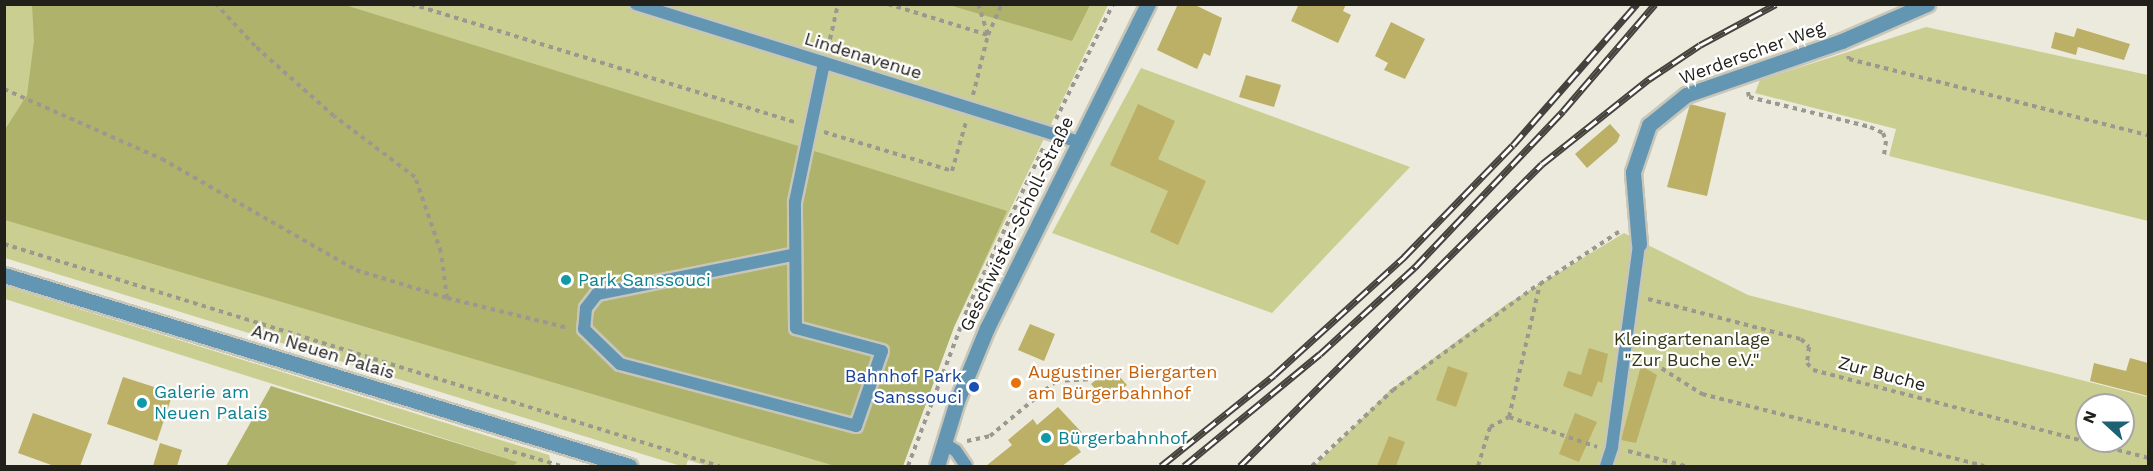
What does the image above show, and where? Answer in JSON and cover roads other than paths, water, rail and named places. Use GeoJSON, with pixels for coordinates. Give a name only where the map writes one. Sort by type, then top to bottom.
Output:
{"type":"FeatureCollection","features":[{"type":"Feature","properties":{"kind":"street","name":"Geschwister-Scholl-Straße"},"geometry":{"type":"LineString","coordinates":[[937,466],[987,328],[1148,4]]}},
{"type":"Feature","properties":{"kind":"street","name":"Werderscher Weg"},"geometry":{"type":"LineString","coordinates":[[1639,238],[1633,172],[1649,125],[1686,95],[1842,41],[1927,4]]}},
{"type":"Feature","properties":{"kind":"street","name":"Am Neuen Palais"},"geometry":{"type":"LineString","coordinates":[[4,275],[629,466]]}},
{"type":"Feature","properties":{"kind":"lane","name":"Lindenavenue"},"geometry":{"type":"LineString","coordinates":[[636,4],[1078,142]]}},
{"type":"Feature","properties":{"kind":"lane"},"geometry":{"type":"LineString","coordinates":[[792,255],[597,294],[586,308],[584,329],[620,364],[856,426],[882,351],[796,328],[792,255],[795,202],[824,63]]}},
{"type":"Feature","properties":{"kind":"lane","name":"Werderscher Weg"},"geometry":{"type":"LineString","coordinates":[[1606,466],[1612,447],[1639,238]]}},
{"type":"Feature","properties":{"kind":"lane"},"geometry":{"type":"LineString","coordinates":[[944,442],[956,451],[966,466]]}},
{"type":"Feature","properties":{"kind":"railway"},"geometry":{"type":"LineString","coordinates":[[1161,466],[1274,375],[1404,257],[1513,145],[1637,4]]}},
{"type":"Feature","properties":{"kind":"railway"},"geometry":{"type":"LineString","coordinates":[[1184,466],[1320,354],[1415,267],[1563,111],[1655,4]]}},
{"type":"Feature","properties":{"kind":"railway"},"geometry":{"type":"LineString","coordinates":[[1240,466],[1542,164],[1649,79],[1700,45],[1776,4]]}},
{"type":"Feature","properties":{"kind":"place","name":"Park Sanssouci"},"geometry":{"type":"Point","coordinates":[566,280]}},
{"type":"Feature","properties":{"kind":"place","name":"Augustiner Biergarten am Bürgerbahnhof"},"geometry":{"type":"Point","coordinates":[1016,383]}},
{"type":"Feature","properties":{"kind":"place","name":"Bahnhof Park Sanssouci"},"geometry":{"type":"Point","coordinates":[974,387]}},
{"type":"Feature","properties":{"kind":"place","name":"Galerie am Neuen Palais"},"geometry":{"type":"Point","coordinates":[142,403]}},
{"type":"Feature","properties":{"kind":"place","name":"Bürgerbahnhof"},"geometry":{"type":"Point","coordinates":[1046,438]}},
{"type":"Feature","properties":{"kind":"park label","name":"Kleingartenanlage \"Zur Buche e.V.\""},"geometry":{"type":"Point","coordinates":[1692,350]}}]}
